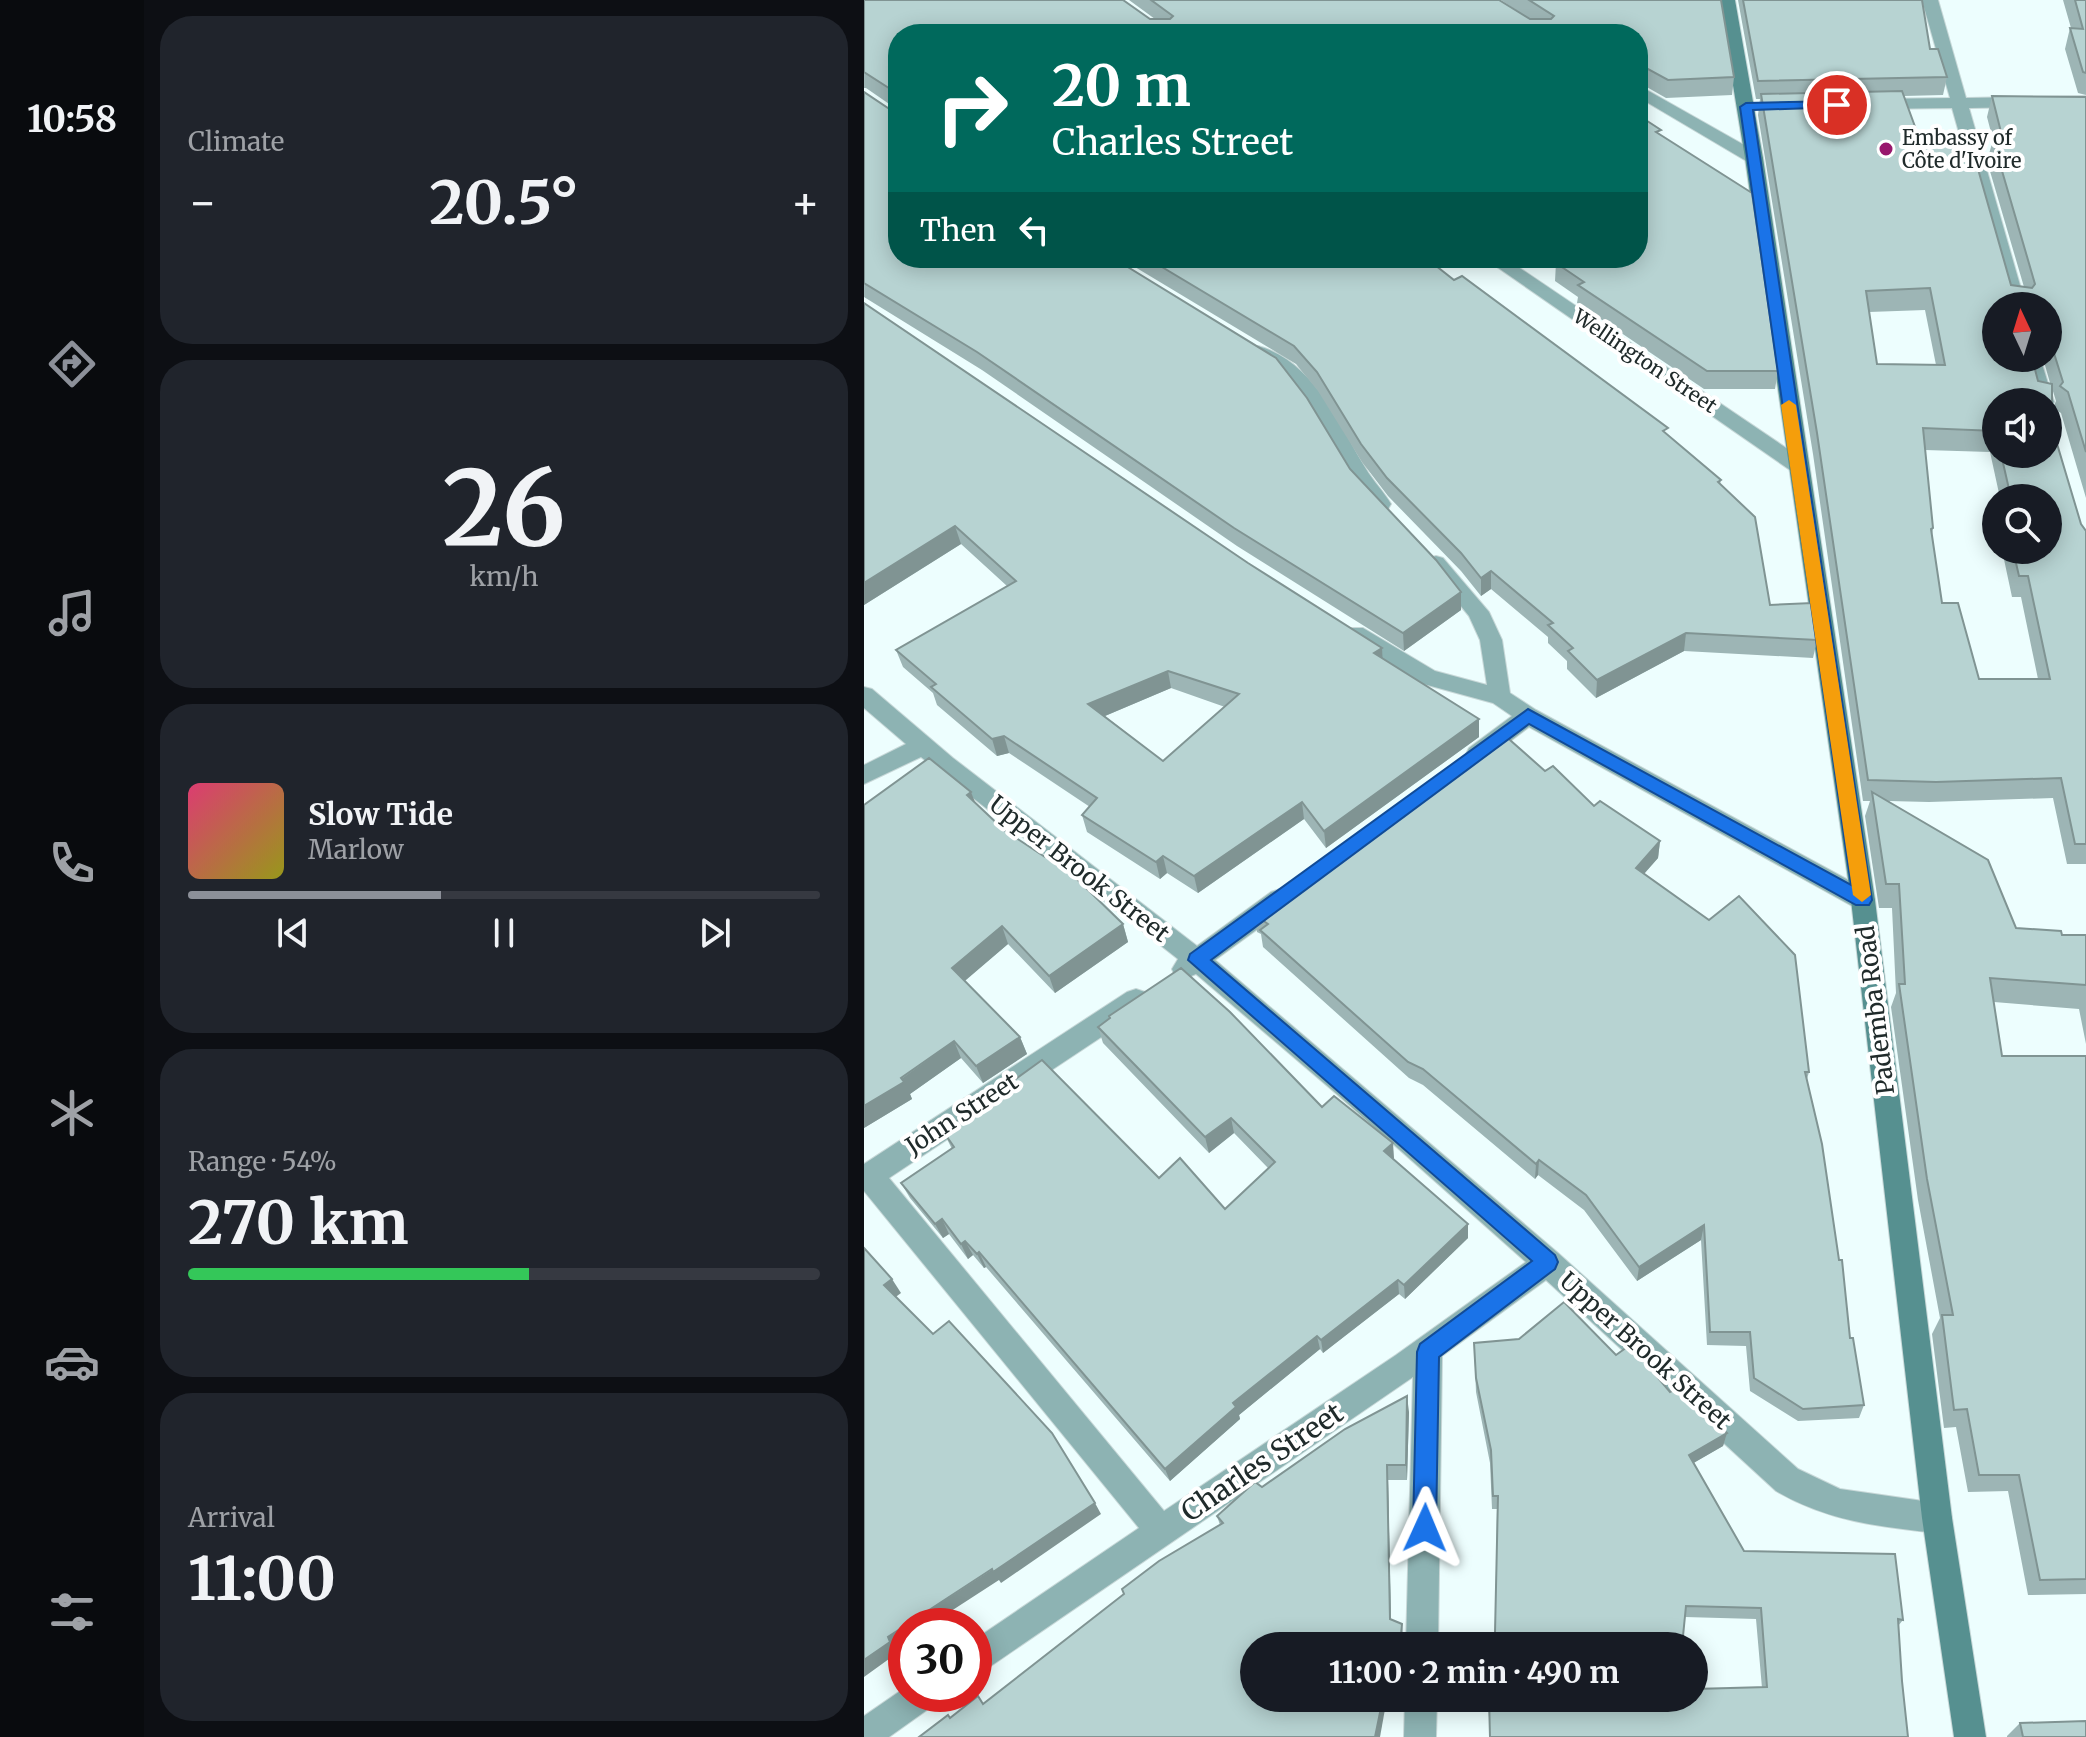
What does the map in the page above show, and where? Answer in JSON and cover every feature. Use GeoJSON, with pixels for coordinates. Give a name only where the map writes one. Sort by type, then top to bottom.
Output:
{"type":"FeatureCollection","features":[{"type":"Feature","properties":{"kind":"main road","name":"Pademba Road"},"geometry":{"type":"LineString","coordinates":[[1727,0],[1753,106],[1754,158],[1863,900],[1937,1518],[1970,1737]]}},
{"type":"Feature","properties":{"kind":"street"},"geometry":{"type":"LineString","coordinates":[[1930,0],[2013,292]]}},
{"type":"Feature","properties":{"kind":"street"},"geometry":{"type":"LineString","coordinates":[[1648,96],[1754,158]]}},
{"type":"Feature","properties":{"kind":"street"},"geometry":{"type":"LineString","coordinates":[[1853,104],[2086,101]]}},
{"type":"Feature","properties":{"kind":"street","name":"Wellington Street"},"geometry":{"type":"LineString","coordinates":[[1508,268],[1797,465]]}},
{"type":"Feature","properties":{"kind":"street"},"geometry":{"type":"LineString","coordinates":[[1247,346],[1287,370],[1304,385],[1324,412],[1362,482],[1397,521]]}},
{"type":"Feature","properties":{"kind":"street"},"geometry":{"type":"LineString","coordinates":[[1425,551],[1478,612],[1491,640],[1500,697]]}},
{"type":"Feature","properties":{"kind":"street"},"geometry":{"type":"LineString","coordinates":[[1344,627],[1428,677],[1500,697],[1528,716],[1863,900]]}},
{"type":"Feature","properties":{"kind":"street","name":"Upper Brook Street"},"geometry":{"type":"LineString","coordinates":[[864,695],[921,747],[1197,960],[1548,1262],[1787,1480],[1810,1496],[1838,1506],[1937,1518]]}},
{"type":"Feature","properties":{"kind":"street"},"geometry":{"type":"LineString","coordinates":[[1452,772],[1528,716]]}},
{"type":"Feature","properties":{"kind":"street"},"geometry":{"type":"LineString","coordinates":[[864,775],[921,747]]}},
{"type":"Feature","properties":{"kind":"street","name":"John Street"},"geometry":{"type":"LineString","coordinates":[[867,1177],[1197,960],[1299,885]]}},
{"type":"Feature","properties":{"kind":"street"},"geometry":{"type":"LineString","coordinates":[[867,1177],[1160,1530]]}},
{"type":"Feature","properties":{"kind":"street","name":"Charles Street"},"geometry":{"type":"LineString","coordinates":[[992,1647],[1160,1530],[1428,1352],[1548,1262]]}},
{"type":"Feature","properties":{"kind":"street"},"geometry":{"type":"LineString","coordinates":[[1422,1632],[1428,1352]]}},
{"type":"Feature","properties":{"kind":"street"},"geometry":{"type":"LineString","coordinates":[[864,1735],[897,1712]]}},
{"type":"Feature","properties":{"kind":"street"},"geometry":{"type":"LineString","coordinates":[[1420,1737],[1421,1712]]}},
{"type":"Feature","properties":{"kind":"building"},"geometry":{"type":"Polygon","coordinates":[[[864,0],[1123,0],[1150,19],[1170,19],[1173,16],[1151,0],[1499,0],[1530,19],[1551,19],[1554,16],[1529,0],[1721,0],[1734,77],[1668,80],[1648,69],[1648,24],[888,24],[888,87],[864,72],[864,0]]]}},
{"type":"Feature","properties":{"kind":"building"},"geometry":{"type":"Polygon","coordinates":[[[1743,0],[1922,0],[1930,49],[1938,49],[1947,77],[1758,81],[1743,0]]]}},
{"type":"Feature","properties":{"kind":"building"},"geometry":{"type":"Polygon","coordinates":[[[2075,0],[2086,0],[2086,73],[2083,72],[2070,28],[2083,29],[2075,0]]]}},
{"type":"Feature","properties":{"kind":"building"},"geometry":{"type":"Polygon","coordinates":[[[1902,91],[1921,143],[1970,141],[2011,285],[2032,288],[2035,284],[1993,140],[2003,140],[1992,96],[2086,97],[2086,452],[2068,392],[2060,386],[2063,382],[2060,372],[2062,292],[1982,292],[1982,372],[2036,372],[2038,381],[2052,384],[2052,388],[1982,388],[1982,430],[1923,428],[1931,529],[1942,603],[1958,603],[1979,679],[2050,679],[2028,576],[2019,576],[2016,564],[2062,564],[2062,484],[2008,484],[2004,468],[2062,468],[2062,460],[2081,524],[2086,531],[2086,844],[2075,844],[2061,778],[1936,782],[1868,780],[1817,433],[1761,94],[1902,91]],[[1930,288],[1866,291],[1877,364],[1945,365],[1930,288]]]}},
{"type":"Feature","properties":{"kind":"building"},"geometry":{"type":"Polygon","coordinates":[[[864,92],[888,108],[888,268],[1129,268],[1276,358],[1307,398],[1350,469],[1436,560],[1461,592],[1403,633],[1234,528],[977,352],[864,283],[864,92]]]}},
{"type":"Feature","properties":{"kind":"building"},"geometry":{"type":"Polygon","coordinates":[[[1648,122],[1661,130],[1656,132],[1752,193],[1778,371],[1707,371],[1578,285],[1584,282],[1563,268],[1648,268],[1648,122]]]}},
{"type":"Feature","properties":{"kind":"building"},"geometry":{"type":"Polygon","coordinates":[[[1164,268],[1439,268],[1454,280],[1462,276],[1668,428],[1663,431],[1721,480],[1718,482],[1755,517],[1770,605],[1812,603],[1817,640],[1686,633],[1597,680],[1568,651],[1573,648],[1548,625],[1553,623],[1491,571],[1481,578],[1461,553],[1387,478],[1361,444],[1317,372],[1294,346],[1164,268]]]}},
{"type":"Feature","properties":{"kind":"building"},"geometry":{"type":"Polygon","coordinates":[[[864,303],[1248,563],[1382,648],[1374,653],[1479,719],[1324,831],[1302,802],[1194,876],[1163,856],[1156,862],[1082,815],[1097,798],[1004,736],[992,739],[931,687],[936,684],[896,650],[1016,581],[955,526],[864,583],[864,303]],[[1168,671],[1088,704],[1163,761],[1239,694],[1168,671]]]}},
{"type":"Feature","properties":{"kind":"building"},"geometry":{"type":"Polygon","coordinates":[[[1502,733],[1545,771],[1553,766],[1594,806],[1600,801],[1660,841],[1636,868],[1709,920],[1739,896],[1795,955],[1809,1072],[1805,1072],[1822,1144],[1839,1260],[1842,1260],[1850,1338],[1853,1338],[1864,1405],[1803,1409],[1754,1378],[1750,1332],[1710,1332],[1704,1225],[1639,1267],[1586,1195],[1539,1160],[1536,1164],[1423,1069],[1408,1062],[1260,930],[1268,924],[1255,915],[1502,733]]]}},
{"type":"Feature","properties":{"kind":"building"},"geometry":{"type":"Polygon","coordinates":[[[929,758],[971,792],[967,795],[1004,830],[1045,857],[1049,852],[1123,924],[1049,976],[1002,926],[952,968],[1020,1037],[976,1066],[954,1041],[901,1078],[904,1082],[864,1106],[864,805],[929,758]]]}},
{"type":"Feature","properties":{"kind":"building"},"geometry":{"type":"Polygon","coordinates":[[[1872,792],[1988,860],[2016,928],[2086,935],[2086,985],[1990,978],[2002,1056],[2086,1056],[2086,1579],[2040,1580],[2019,1475],[1979,1475],[1967,1409],[1954,1410],[1942,1315],[1953,1315],[1927,1179],[1899,984],[1905,984],[1899,884],[1886,884],[1872,792]]]}},
{"type":"Feature","properties":{"kind":"building"},"geometry":{"type":"Polygon","coordinates":[[[1181,968],[1230,1012],[1322,1107],[1334,1096],[1393,1143],[1384,1151],[1468,1224],[1404,1285],[1398,1280],[1321,1340],[1317,1336],[1233,1403],[1236,1407],[1165,1469],[979,1252],[977,1254],[965,1241],[961,1244],[942,1219],[935,1224],[901,1183],[954,1147],[943,1131],[1042,1060],[1159,1178],[1180,1158],[1225,1209],[1275,1162],[1231,1118],[1205,1137],[1098,1027],[1109,1016],[1181,968]]]}},
{"type":"Feature","properties":{"kind":"building"},"geometry":{"type":"Polygon","coordinates":[[[864,1248],[892,1279],[884,1285],[933,1334],[949,1321],[1052,1433],[1095,1503],[993,1572],[992,1569],[932,1608],[888,1608],[888,1643],[864,1660],[864,1248]]]}},
{"type":"Feature","properties":{"kind":"building"},"geometry":{"type":"Polygon","coordinates":[[[1564,1302],[1616,1355],[1630,1345],[1670,1392],[1678,1388],[1727,1433],[1689,1455],[1744,1551],[1895,1554],[1903,1620],[1898,1619],[1908,1737],[1490,1737],[1489,1712],[1708,1712],[1708,1689],[1767,1687],[1761,1608],[1686,1606],[1683,1632],[1495,1632],[1498,1496],[1493,1496],[1491,1450],[1476,1378],[1474,1343],[1519,1339],[1564,1302]]]}},
{"type":"Feature","properties":{"kind":"building"},"geometry":{"type":"Polygon","coordinates":[[[1407,1396],[1406,1465],[1387,1465],[1390,1619],[1402,1624],[1401,1632],[1240,1632],[1240,1712],[1380,1712],[1375,1737],[919,1737],[948,1715],[950,1718],[958,1712],[992,1712],[992,1697],[1124,1594],[1122,1589],[1159,1561],[1223,1523],[1217,1516],[1255,1482],[1262,1487],[1345,1429],[1407,1396]]]}},
{"type":"Feature","properties":{"kind":"building"},"geometry":{"type":"Polygon","coordinates":[[[2086,1721],[2086,1737],[2023,1737],[2020,1723],[2086,1721]]]}},
{"type":"Feature","properties":{"kind":"slow traffic"},"geometry":{"type":"LineString","coordinates":[[1789,405],[1862,895]]}},
{"type":"Feature","properties":{"kind":"place","name":"Embassy of Côte d'Ivoire"},"geometry":{"type":"Point","coordinates":[1886,149]}},
{"type":"Feature","properties":{"kind":"route"},"geometry":{"type":"LineString","coordinates":[[1425,1528],[1428,1352],[1548,1262],[1197,960],[1528,716],[1863,900],[1746,107],[1837,105]]}}]}
